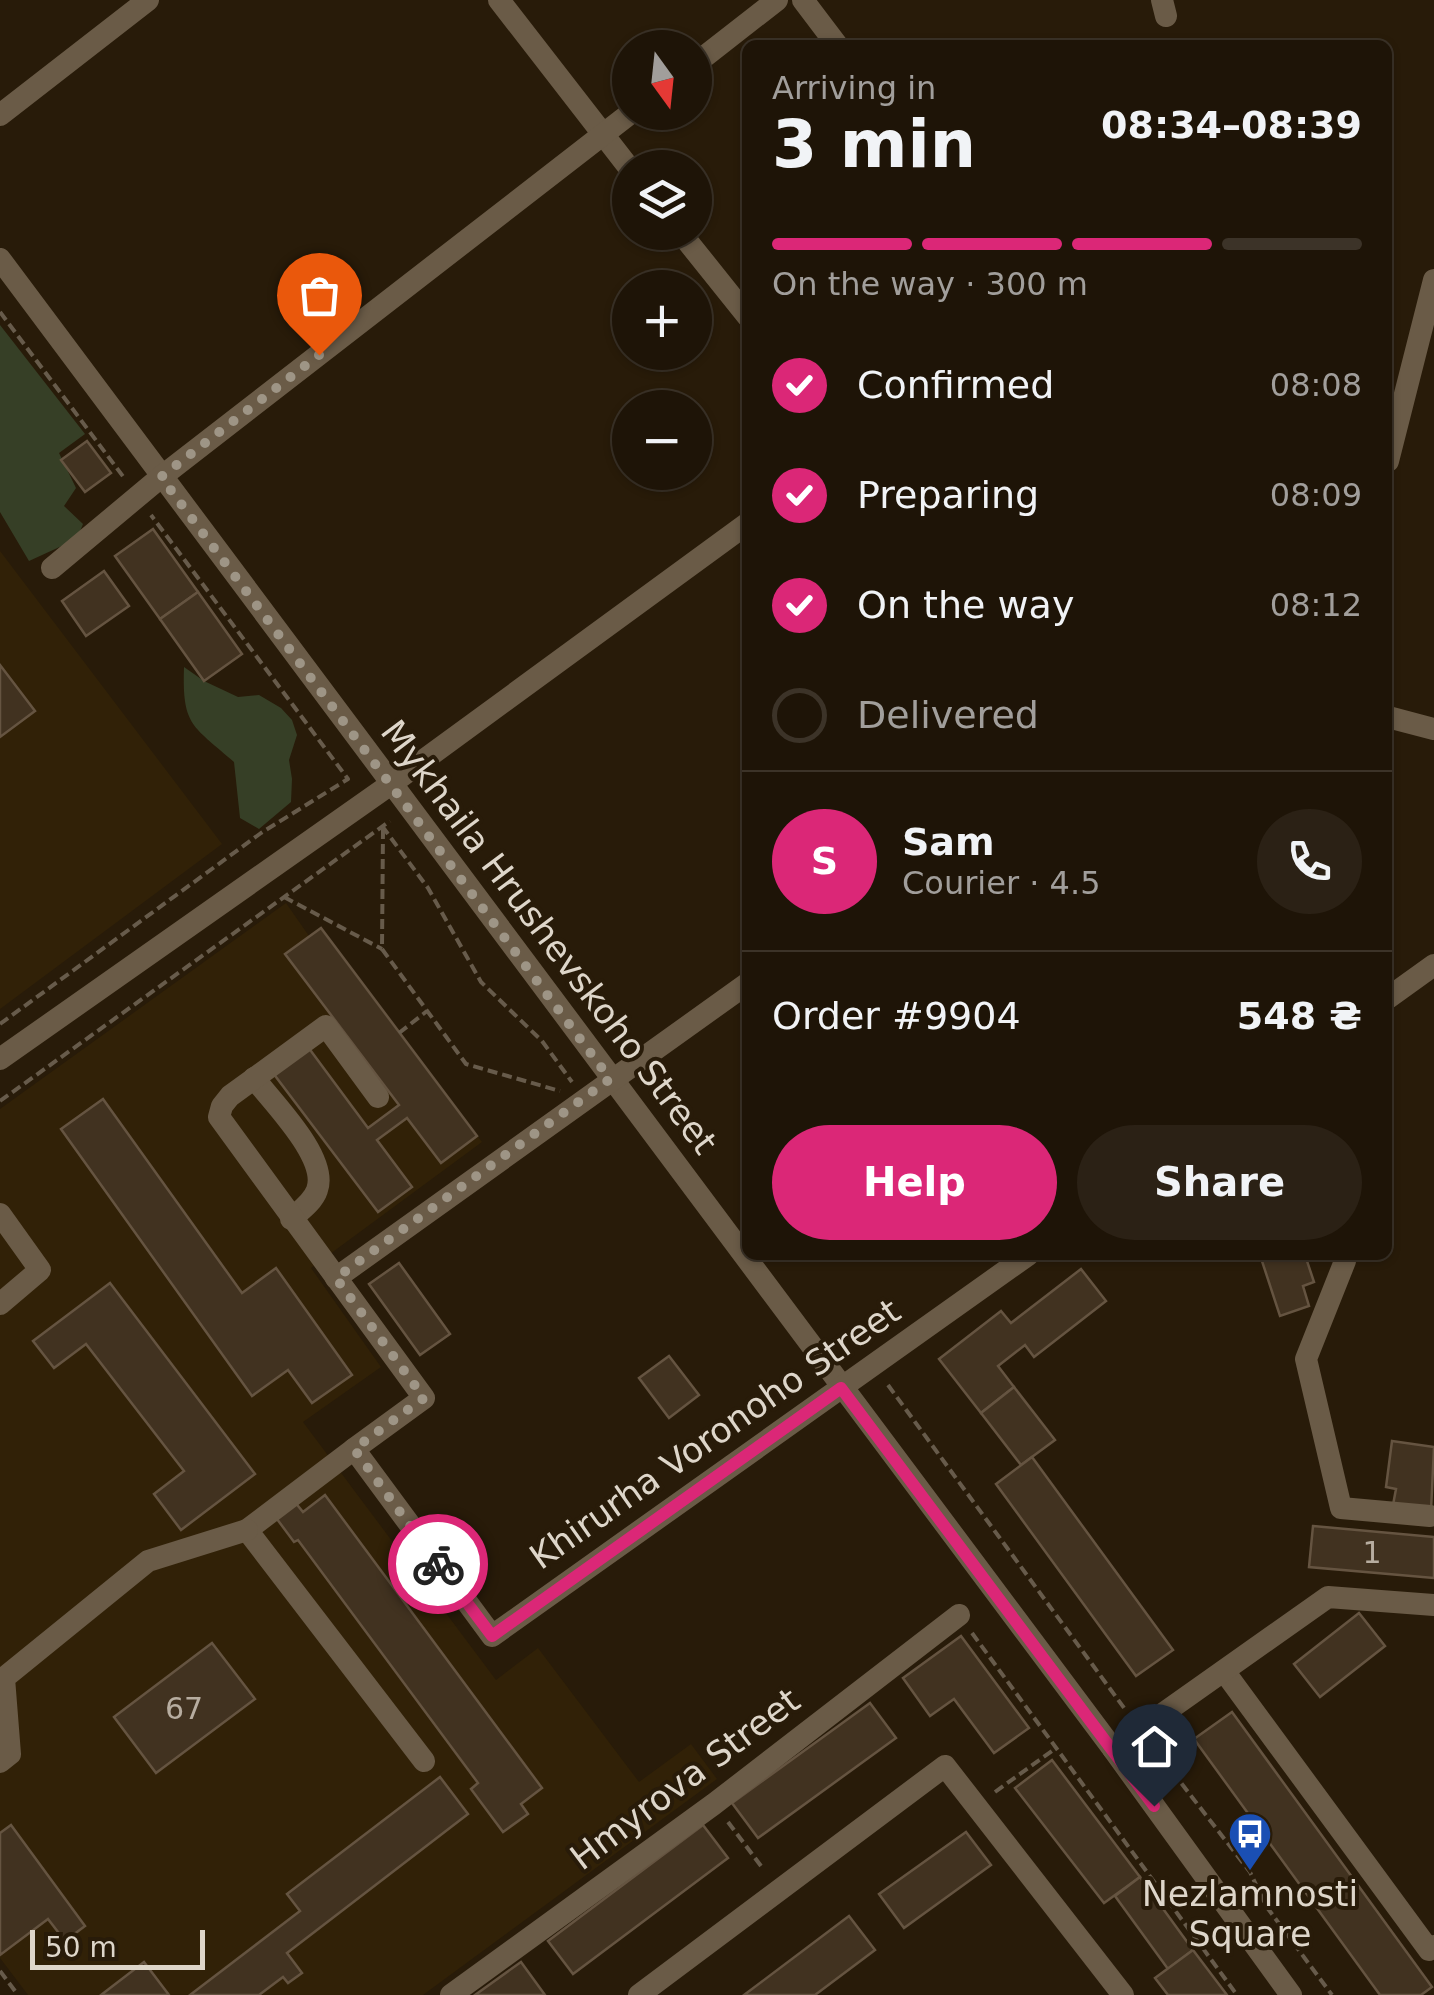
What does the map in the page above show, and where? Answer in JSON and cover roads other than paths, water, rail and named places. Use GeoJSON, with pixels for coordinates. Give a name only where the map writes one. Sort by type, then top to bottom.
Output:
{"type":"FeatureCollection","features":[{"type":"Feature","properties":{"kind":"street"},"geometry":{"type":"LineString","coordinates":[[0,115],[148,0]]}},
{"type":"Feature","properties":{"kind":"street"},"geometry":{"type":"LineString","coordinates":[[500,0],[615,150]]}},
{"type":"Feature","properties":{"kind":"street"},"geometry":{"type":"LineString","coordinates":[[712,51],[777,0]]}},
{"type":"Feature","properties":{"kind":"street"},"geometry":{"type":"LineString","coordinates":[[803,0],[833,40]]}},
{"type":"Feature","properties":{"kind":"street"},"geometry":{"type":"LineString","coordinates":[[52,568],[161,477],[612,128]]}},
{"type":"Feature","properties":{"kind":"street"},"geometry":{"type":"LineString","coordinates":[[694,250],[742,310]]}},
{"type":"Feature","properties":{"kind":"street","name":"Mykhaila Hrushevskoho Street"},"geometry":{"type":"LineString","coordinates":[[0,260],[742,1256]]}},
{"type":"Feature","properties":{"kind":"street"},"geometry":{"type":"LineString","coordinates":[[1392,445],[1434,280]]}},
{"type":"Feature","properties":{"kind":"street"},"geometry":{"type":"LineString","coordinates":[[0,1059],[390,784],[742,527]]}},
{"type":"Feature","properties":{"kind":"street"},"geometry":{"type":"LineString","coordinates":[[1392,718],[1434,729]]}},
{"type":"Feature","properties":{"kind":"street"},"geometry":{"type":"LineString","coordinates":[[1392,995],[1434,965]]}},
{"type":"Feature","properties":{"kind":"street"},"geometry":{"type":"LineString","coordinates":[[336,1278],[742,987]]}},
{"type":"Feature","properties":{"kind":"street"},"geometry":{"type":"LineString","coordinates":[[0,1762],[10,1754],[4,1678],[148,1561],[247,1530],[424,1398],[219,1117],[230,1096],[326,1026],[378,1096]]}},
{"type":"Feature","properties":{"kind":"street"},"geometry":{"type":"LineString","coordinates":[[254,1078],[316,1162],[318,1190],[291,1219]]}},
{"type":"Feature","properties":{"kind":"street"},"geometry":{"type":"LineString","coordinates":[[0,1214],[40,1270],[0,1304]]}},
{"type":"Feature","properties":{"kind":"street","name":"Mykhaila Hrushevskoho Street"},"geometry":{"type":"LineString","coordinates":[[745,1260],[1291,1995]]}},
{"type":"Feature","properties":{"kind":"street","name":"Khirurha Voronoho Street"},"geometry":{"type":"LineString","coordinates":[[354,1449],[492,1636],[1021,1260]]}},
{"type":"Feature","properties":{"kind":"street"},"geometry":{"type":"LineString","coordinates":[[1344,1260],[1306,1359],[1341,1508],[1430,1516]]}},
{"type":"Feature","properties":{"kind":"street"},"geometry":{"type":"LineString","coordinates":[[247,1530],[424,1762]]}},
{"type":"Feature","properties":{"kind":"street"},"geometry":{"type":"LineString","coordinates":[[1112,1750],[1328,1598],[1434,1605]]}},
{"type":"Feature","properties":{"kind":"street","name":"Hmyrova Street"},"geometry":{"type":"LineString","coordinates":[[451,1995],[714,1804],[959,1615]]}},
{"type":"Feature","properties":{"kind":"street"},"geometry":{"type":"LineString","coordinates":[[1224,1671],[1429,1950],[1434,1946]]}},
{"type":"Feature","properties":{"kind":"street"},"geometry":{"type":"LineString","coordinates":[[639,1995],[945,1766],[1123,1995]]}},
{"type":"Feature","properties":{"kind":"place","name":"Nezlamnosti Square"},"geometry":{"type":"Point","coordinates":[1250,1872]}}]}
